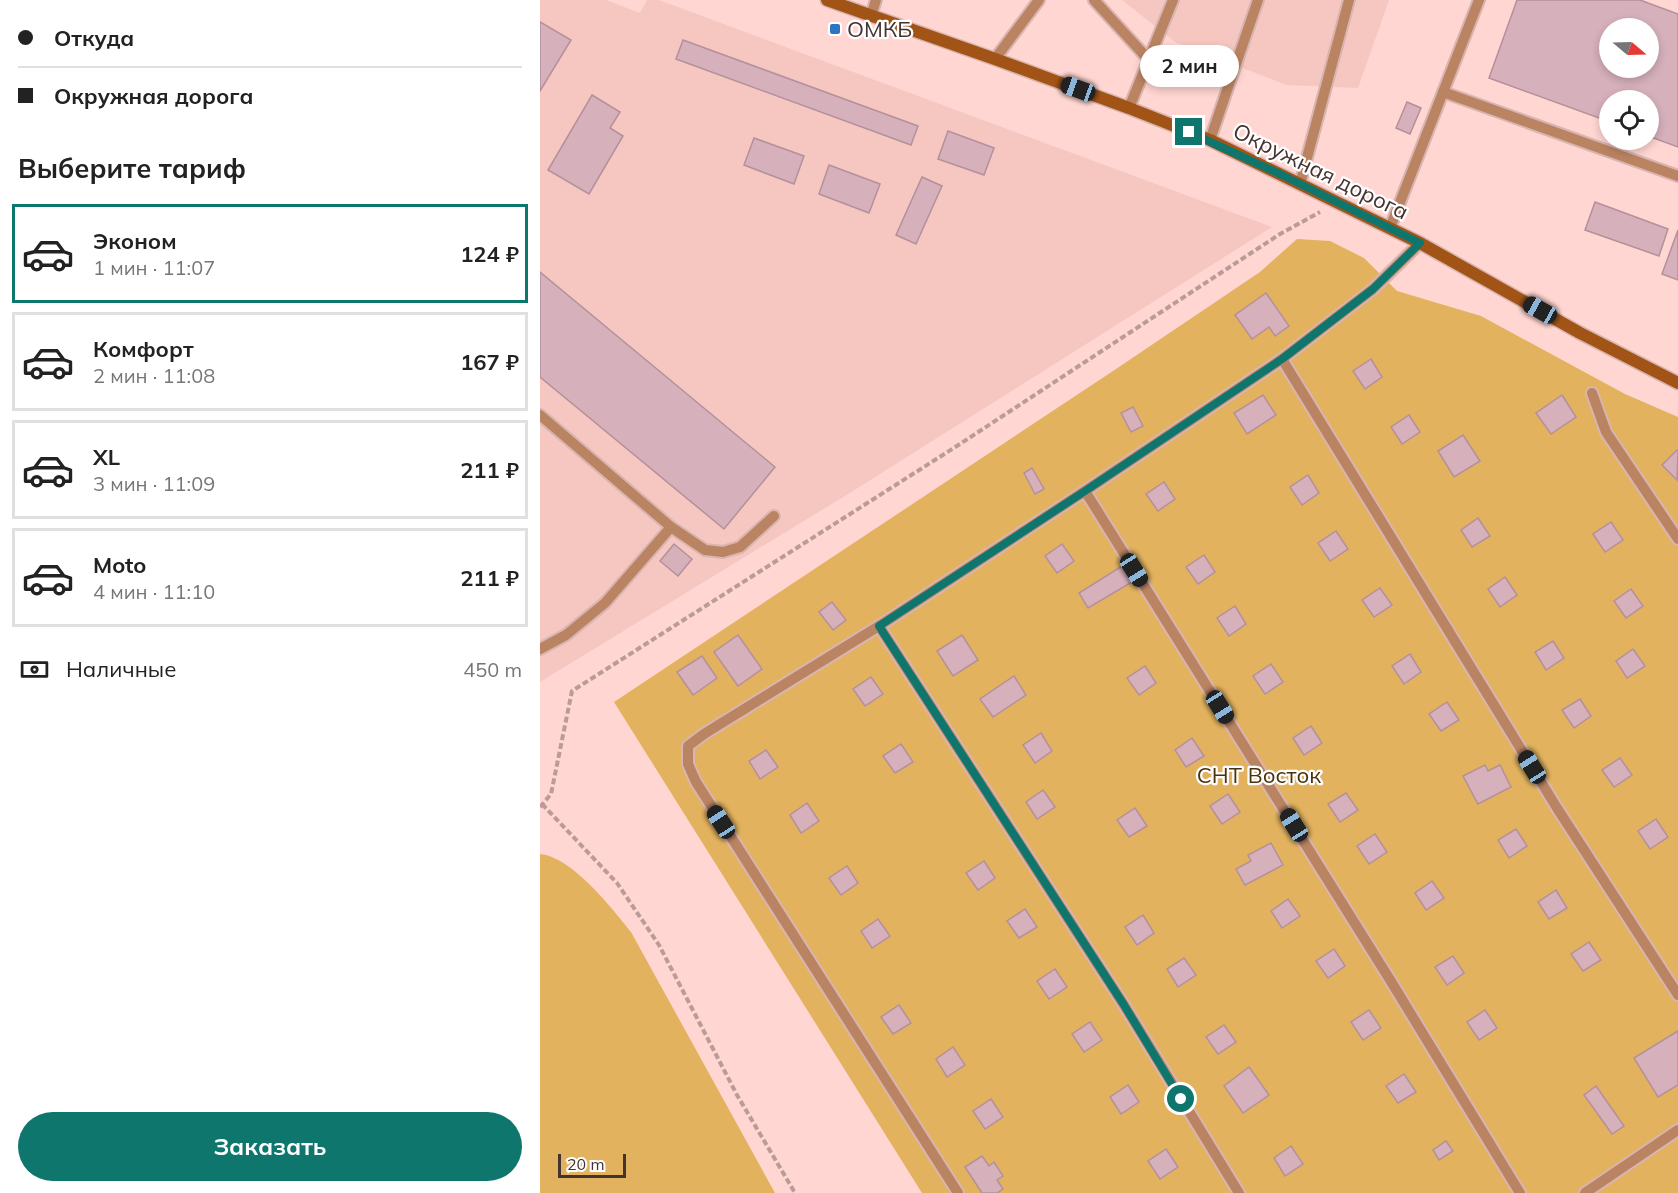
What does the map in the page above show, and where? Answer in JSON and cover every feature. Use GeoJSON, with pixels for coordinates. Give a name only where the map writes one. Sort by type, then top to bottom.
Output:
{"type":"FeatureCollection","features":[{"type":"Feature","properties":{"kind":"main road","name":"Окружная дорога"},"geometry":{"type":"LineString","coordinates":[[827,0],[1129,108],[1209,140],[1420,243],[1580,333],[1678,383]]}},
{"type":"Feature","properties":{"kind":"lane"},"geometry":{"type":"LineString","coordinates":[[871,16],[876,0]]}},
{"type":"Feature","properties":{"kind":"lane"},"geometry":{"type":"LineString","coordinates":[[995,59],[1039,0]]}},
{"type":"Feature","properties":{"kind":"lane"},"geometry":{"type":"LineString","coordinates":[[1094,0],[1149,59]]}},
{"type":"Feature","properties":{"kind":"lane"},"geometry":{"type":"LineString","coordinates":[[1129,108],[1173,0]]}},
{"type":"Feature","properties":{"kind":"lane"},"geometry":{"type":"LineString","coordinates":[[1209,140],[1258,0]]}},
{"type":"Feature","properties":{"kind":"lane"},"geometry":{"type":"LineString","coordinates":[[1300,184],[1349,0]]}},
{"type":"Feature","properties":{"kind":"lane"},"geometry":{"type":"LineString","coordinates":[[1390,228],[1479,0]]}},
{"type":"Feature","properties":{"kind":"lane"},"geometry":{"type":"LineString","coordinates":[[1443,92],[1678,176]]}},
{"type":"Feature","properties":{"kind":"lane"},"geometry":{"type":"LineString","coordinates":[[958,1193],[696,782],[688,764],[688,746],[879,626],[1282,359],[1373,289],[1420,243]]}},
{"type":"Feature","properties":{"kind":"lane"},"geometry":{"type":"LineString","coordinates":[[1282,359],[1557,808],[1678,995]]}},
{"type":"Feature","properties":{"kind":"lane"},"geometry":{"type":"LineString","coordinates":[[1592,393],[1606,432],[1678,539]]}},
{"type":"Feature","properties":{"kind":"lane"},"geometry":{"type":"LineString","coordinates":[[540,415],[671,527],[705,550],[723,552],[740,547],[774,516]]}},
{"type":"Feature","properties":{"kind":"lane"},"geometry":{"type":"LineString","coordinates":[[1085,491],[1392,982],[1520,1193]]}},
{"type":"Feature","properties":{"kind":"lane"},"geometry":{"type":"LineString","coordinates":[[540,649],[566,635],[605,603],[671,527]]}},
{"type":"Feature","properties":{"kind":"lane"},"geometry":{"type":"LineString","coordinates":[[879,626],[1124,1005],[1239,1193]]}},
{"type":"Feature","properties":{"kind":"lane"},"geometry":{"type":"LineString","coordinates":[[1586,1193],[1678,1131]]}},
{"type":"Feature","properties":{"kind":"path"},"geometry":{"type":"LineString","coordinates":[[795,1193],[737,1095],[660,945],[617,883],[541,806],[551,794],[572,691],[950,450],[1280,234],[1338,202]]}},
{"type":"Feature","properties":{"kind":"shaded area"},"geometry":{"type":"Polygon","coordinates":[[[540,0],[606,0],[640,13],[647,0],[659,0],[1272,227],[853,491],[540,682],[540,0]]]}},
{"type":"Feature","properties":{"kind":"shaded area"},"geometry":{"type":"Polygon","coordinates":[[[1122,0],[1389,0],[1358,88],[1287,85],[1175,42],[1122,0]]]}},
{"type":"Feature","properties":{"kind":"green space","name":"СНТ Восток"},"geometry":{"type":"Polygon","coordinates":[[[1297,239],[1330,241],[1364,258],[1397,291],[1481,316],[1625,394],[1678,417],[1678,1193],[922,1193],[614,702],[1260,272],[1297,239]]]}},
{"type":"Feature","properties":{"kind":"green space"},"geometry":{"type":"Polygon","coordinates":[[[540,854],[552,857],[578,874],[631,932],[775,1193],[540,1193],[540,854]]]}},
{"type":"Feature","properties":{"kind":"building"},"geometry":{"type":"Polygon","coordinates":[[[1517,0],[1640,0],[1678,14],[1678,147],[1659,140],[1659,90],[1599,90],[1599,118],[1489,78],[1517,0]]]}},
{"type":"Feature","properties":{"kind":"building"},"geometry":{"type":"Polygon","coordinates":[[[540,22],[571,40],[540,91],[540,22]]]}},
{"type":"Feature","properties":{"kind":"building"},"geometry":{"type":"Polygon","coordinates":[[[683,40],[918,126],[911,145],[676,59],[683,40]]]}},
{"type":"Feature","properties":{"kind":"building"},"geometry":{"type":"Polygon","coordinates":[[[592,95],[620,112],[610,128],[623,136],[589,194],[548,170],[592,95]]]}},
{"type":"Feature","properties":{"kind":"building"},"geometry":{"type":"Polygon","coordinates":[[[1407,102],[1421,108],[1410,134],[1396,128],[1407,102]]]}},
{"type":"Feature","properties":{"kind":"building"},"geometry":{"type":"Polygon","coordinates":[[[948,131],[994,148],[984,175],[938,159],[948,131]]]}},
{"type":"Feature","properties":{"kind":"building"},"geometry":{"type":"Polygon","coordinates":[[[754,138],[804,156],[794,184],[744,165],[754,138]]]}},
{"type":"Feature","properties":{"kind":"building"},"geometry":{"type":"Polygon","coordinates":[[[829,165],[880,184],[869,213],[819,194],[829,165]]]}},
{"type":"Feature","properties":{"kind":"building"},"geometry":{"type":"Polygon","coordinates":[[[922,177],[942,186],[916,244],[896,235],[922,177]]]}},
{"type":"Feature","properties":{"kind":"building"},"geometry":{"type":"Polygon","coordinates":[[[1595,202],[1668,229],[1659,256],[1585,230],[1595,202]]]}},
{"type":"Feature","properties":{"kind":"building"},"geometry":{"type":"Polygon","coordinates":[[[1678,230],[1678,280],[1662,274],[1678,230]]]}},
{"type":"Feature","properties":{"kind":"building"},"geometry":{"type":"Polygon","coordinates":[[[540,272],[775,467],[724,529],[540,377],[540,272]]]}},
{"type":"Feature","properties":{"kind":"building"},"geometry":{"type":"Polygon","coordinates":[[[1266,293],[1289,326],[1275,336],[1269,327],[1252,339],[1235,315],[1266,293]]]}},
{"type":"Feature","properties":{"kind":"building"},"geometry":{"type":"Polygon","coordinates":[[[1371,359],[1382,377],[1365,389],[1353,371],[1371,359]]]}},
{"type":"Feature","properties":{"kind":"building"},"geometry":{"type":"Polygon","coordinates":[[[1263,395],[1276,415],[1247,434],[1234,413],[1263,395]]]}},
{"type":"Feature","properties":{"kind":"building"},"geometry":{"type":"Polygon","coordinates":[[[1562,395],[1576,417],[1551,434],[1536,413],[1562,395]]]}},
{"type":"Feature","properties":{"kind":"building"},"geometry":{"type":"Polygon","coordinates":[[[1133,407],[1143,426],[1131,432],[1121,413],[1133,407]]]}},
{"type":"Feature","properties":{"kind":"building"},"geometry":{"type":"Polygon","coordinates":[[[1409,415],[1420,432],[1402,444],[1391,427],[1409,415]]]}},
{"type":"Feature","properties":{"kind":"building"},"geometry":{"type":"Polygon","coordinates":[[[1463,435],[1480,461],[1454,477],[1438,451],[1463,435]]]}},
{"type":"Feature","properties":{"kind":"building"},"geometry":{"type":"Polygon","coordinates":[[[1678,451],[1677,480],[1662,465],[1678,451]]]}},
{"type":"Feature","properties":{"kind":"building"},"geometry":{"type":"Polygon","coordinates":[[[1032,468],[1044,489],[1035,494],[1024,473],[1032,468]]]}},
{"type":"Feature","properties":{"kind":"building"},"geometry":{"type":"Polygon","coordinates":[[[1308,475],[1319,493],[1302,505],[1290,487],[1308,475]]]}},
{"type":"Feature","properties":{"kind":"building"},"geometry":{"type":"Polygon","coordinates":[[[1164,482],[1175,499],[1158,511],[1146,494],[1164,482]]]}},
{"type":"Feature","properties":{"kind":"building"},"geometry":{"type":"Polygon","coordinates":[[[1478,518],[1490,536],[1472,547],[1461,530],[1478,518]]]}},
{"type":"Feature","properties":{"kind":"building"},"geometry":{"type":"Polygon","coordinates":[[[1611,522],[1623,540],[1605,552],[1593,534],[1611,522]]]}},
{"type":"Feature","properties":{"kind":"building"},"geometry":{"type":"Polygon","coordinates":[[[1336,531],[1348,549],[1330,561],[1318,543],[1336,531]]]}},
{"type":"Feature","properties":{"kind":"building"},"geometry":{"type":"Polygon","coordinates":[[[674,544],[692,559],[678,576],[660,561],[674,544]]]}},
{"type":"Feature","properties":{"kind":"building"},"geometry":{"type":"Polygon","coordinates":[[[1062,544],[1074,561],[1057,573],[1045,556],[1062,544]]]}},
{"type":"Feature","properties":{"kind":"building"},"geometry":{"type":"Polygon","coordinates":[[[1204,555],[1215,572],[1198,584],[1186,567],[1204,555]]]}},
{"type":"Feature","properties":{"kind":"building"},"geometry":{"type":"Polygon","coordinates":[[[1122,566],[1132,582],[1088,608],[1079,593],[1122,566]]]}},
{"type":"Feature","properties":{"kind":"building"},"geometry":{"type":"Polygon","coordinates":[[[1505,577],[1517,595],[1500,607],[1488,589],[1505,577]]]}},
{"type":"Feature","properties":{"kind":"building"},"geometry":{"type":"Polygon","coordinates":[[[1380,588],[1392,605],[1374,617],[1362,600],[1380,588]]]}},
{"type":"Feature","properties":{"kind":"building"},"geometry":{"type":"Polygon","coordinates":[[[1631,589],[1643,606],[1626,618],[1614,601],[1631,589]]]}},
{"type":"Feature","properties":{"kind":"building"},"geometry":{"type":"Polygon","coordinates":[[[832,602],[846,620],[833,630],[819,612],[832,602]]]}},
{"type":"Feature","properties":{"kind":"building"},"geometry":{"type":"Polygon","coordinates":[[[1235,606],[1246,624],[1229,636],[1217,618],[1235,606]]]}},
{"type":"Feature","properties":{"kind":"building"},"geometry":{"type":"Polygon","coordinates":[[[738,635],[762,669],[738,686],[714,652],[738,635]]]}},
{"type":"Feature","properties":{"kind":"building"},"geometry":{"type":"Polygon","coordinates":[[[962,635],[978,660],[953,676],[937,651],[962,635]]]}},
{"type":"Feature","properties":{"kind":"building"},"geometry":{"type":"Polygon","coordinates":[[[1553,641],[1564,658],[1546,670],[1535,652],[1553,641]]]}},
{"type":"Feature","properties":{"kind":"building"},"geometry":{"type":"Polygon","coordinates":[[[1633,649],[1645,666],[1627,678],[1616,661],[1633,649]]]}},
{"type":"Feature","properties":{"kind":"building"},"geometry":{"type":"Polygon","coordinates":[[[1410,654],[1421,672],[1404,684],[1392,666],[1410,654]]]}},
{"type":"Feature","properties":{"kind":"building"},"geometry":{"type":"Polygon","coordinates":[[[702,656],[717,678],[693,695],[677,672],[702,656]]]}},
{"type":"Feature","properties":{"kind":"building"},"geometry":{"type":"Polygon","coordinates":[[[1271,664],[1283,682],[1265,694],[1253,676],[1271,664]]]}},
{"type":"Feature","properties":{"kind":"building"},"geometry":{"type":"Polygon","coordinates":[[[1145,666],[1156,683],[1139,695],[1127,678],[1145,666]]]}},
{"type":"Feature","properties":{"kind":"building"},"geometry":{"type":"Polygon","coordinates":[[[1014,676],[1026,695],[993,717],[980,699],[1014,676]]]}},
{"type":"Feature","properties":{"kind":"building"},"geometry":{"type":"Polygon","coordinates":[[[871,677],[883,694],[865,706],[853,689],[871,677]]]}},
{"type":"Feature","properties":{"kind":"building"},"geometry":{"type":"Polygon","coordinates":[[[1580,699],[1591,716],[1574,728],[1562,710],[1580,699]]]}},
{"type":"Feature","properties":{"kind":"building"},"geometry":{"type":"Polygon","coordinates":[[[1447,702],[1459,720],[1441,731],[1429,714],[1447,702]]]}},
{"type":"Feature","properties":{"kind":"building"},"geometry":{"type":"Polygon","coordinates":[[[1311,726],[1322,743],[1304,755],[1293,738],[1311,726]]]}},
{"type":"Feature","properties":{"kind":"building"},"geometry":{"type":"Polygon","coordinates":[[[1041,733],[1052,751],[1035,763],[1023,745],[1041,733]]]}},
{"type":"Feature","properties":{"kind":"building"},"geometry":{"type":"Polygon","coordinates":[[[1192,738],[1204,756],[1186,767],[1175,750],[1192,738]]]}},
{"type":"Feature","properties":{"kind":"building"},"geometry":{"type":"Polygon","coordinates":[[[901,744],[913,762],[895,773],[883,756],[901,744]]]}},
{"type":"Feature","properties":{"kind":"building"},"geometry":{"type":"Polygon","coordinates":[[[766,750],[778,767],[760,779],[749,761],[766,750]]]}},
{"type":"Feature","properties":{"kind":"building"},"geometry":{"type":"Polygon","coordinates":[[[1620,758],[1632,775],[1614,787],[1602,770],[1620,758]]]}},
{"type":"Feature","properties":{"kind":"building"},"geometry":{"type":"Polygon","coordinates":[[[1485,765],[1488,771],[1500,765],[1511,787],[1478,804],[1463,776],[1485,765]]]}},
{"type":"Feature","properties":{"kind":"building"},"geometry":{"type":"Polygon","coordinates":[[[1043,790],[1055,807],[1037,819],[1026,802],[1043,790]]]}},
{"type":"Feature","properties":{"kind":"building"},"geometry":{"type":"Polygon","coordinates":[[[1346,793],[1358,810],[1340,822],[1328,804],[1346,793]]]}},
{"type":"Feature","properties":{"kind":"building"},"geometry":{"type":"Polygon","coordinates":[[[1228,794],[1240,812],[1222,824],[1210,806],[1228,794]]]}},
{"type":"Feature","properties":{"kind":"building"},"geometry":{"type":"Polygon","coordinates":[[[807,803],[819,821],[801,833],[790,815],[807,803]]]}},
{"type":"Feature","properties":{"kind":"building"},"geometry":{"type":"Polygon","coordinates":[[[1135,808],[1147,826],[1129,837],[1117,820],[1135,808]]]}},
{"type":"Feature","properties":{"kind":"building"},"geometry":{"type":"Polygon","coordinates":[[[1656,819],[1668,837],[1650,849],[1638,831],[1656,819]]]}},
{"type":"Feature","properties":{"kind":"building"},"geometry":{"type":"Polygon","coordinates":[[[1516,829],[1527,846],[1509,858],[1498,840],[1516,829]]]}},
{"type":"Feature","properties":{"kind":"building"},"geometry":{"type":"Polygon","coordinates":[[[1375,834],[1387,852],[1369,864],[1357,846],[1375,834]]]}},
{"type":"Feature","properties":{"kind":"building"},"geometry":{"type":"Polygon","coordinates":[[[1271,843],[1283,865],[1245,885],[1236,869],[1251,861],[1248,855],[1271,843]]]}},
{"type":"Feature","properties":{"kind":"building"},"geometry":{"type":"Polygon","coordinates":[[[984,861],[995,878],[978,890],[966,873],[984,861]]]}},
{"type":"Feature","properties":{"kind":"building"},"geometry":{"type":"Polygon","coordinates":[[[847,866],[858,883],[841,895],[829,878],[847,866]]]}},
{"type":"Feature","properties":{"kind":"building"},"geometry":{"type":"Polygon","coordinates":[[[1432,881],[1444,898],[1426,910],[1415,893],[1432,881]]]}},
{"type":"Feature","properties":{"kind":"building"},"geometry":{"type":"Polygon","coordinates":[[[1556,890],[1567,908],[1549,919],[1538,902],[1556,890]]]}},
{"type":"Feature","properties":{"kind":"building"},"geometry":{"type":"Polygon","coordinates":[[[1288,899],[1300,916],[1282,928],[1271,911],[1288,899]]]}},
{"type":"Feature","properties":{"kind":"building"},"geometry":{"type":"Polygon","coordinates":[[[1025,909],[1037,927],[1019,938],[1007,921],[1025,909]]]}},
{"type":"Feature","properties":{"kind":"building"},"geometry":{"type":"Polygon","coordinates":[[[1143,915],[1154,933],[1137,945],[1125,927],[1143,915]]]}},
{"type":"Feature","properties":{"kind":"building"},"geometry":{"type":"Polygon","coordinates":[[[878,919],[890,936],[872,948],[861,931],[878,919]]]}},
{"type":"Feature","properties":{"kind":"building"},"geometry":{"type":"Polygon","coordinates":[[[1589,942],[1601,960],[1583,971],[1571,954],[1589,942]]]}},
{"type":"Feature","properties":{"kind":"building"},"geometry":{"type":"Polygon","coordinates":[[[1334,949],[1345,966],[1328,978],[1316,961],[1334,949]]]}},
{"type":"Feature","properties":{"kind":"building"},"geometry":{"type":"Polygon","coordinates":[[[1453,956],[1464,973],[1447,985],[1435,967],[1453,956]]]}},
{"type":"Feature","properties":{"kind":"building"},"geometry":{"type":"Polygon","coordinates":[[[1184,958],[1196,975],[1178,987],[1167,969],[1184,958]]]}},
{"type":"Feature","properties":{"kind":"building"},"geometry":{"type":"Polygon","coordinates":[[[1055,969],[1067,987],[1049,999],[1037,981],[1055,969]]]}},
{"type":"Feature","properties":{"kind":"building"},"geometry":{"type":"Polygon","coordinates":[[[899,1005],[911,1023],[893,1034],[881,1017],[899,1005]]]}},
{"type":"Feature","properties":{"kind":"building"},"geometry":{"type":"Polygon","coordinates":[[[1369,1010],[1381,1028],[1363,1040],[1351,1022],[1369,1010]]]}},
{"type":"Feature","properties":{"kind":"building"},"geometry":{"type":"Polygon","coordinates":[[[1485,1010],[1497,1028],[1479,1040],[1467,1022],[1485,1010]]]}},
{"type":"Feature","properties":{"kind":"building"},"geometry":{"type":"Polygon","coordinates":[[[1090,1022],[1102,1040],[1084,1052],[1072,1034],[1090,1022]]]}},
{"type":"Feature","properties":{"kind":"building"},"geometry":{"type":"Polygon","coordinates":[[[1224,1025],[1236,1042],[1218,1054],[1206,1037],[1224,1025]]]}},
{"type":"Feature","properties":{"kind":"building"},"geometry":{"type":"Polygon","coordinates":[[[1678,1031],[1678,1085],[1658,1097],[1634,1058],[1678,1031]]]}},
{"type":"Feature","properties":{"kind":"building"},"geometry":{"type":"Polygon","coordinates":[[[953,1047],[965,1065],[947,1077],[936,1059],[953,1047]]]}},
{"type":"Feature","properties":{"kind":"building"},"geometry":{"type":"Polygon","coordinates":[[[1249,1067],[1269,1095],[1243,1113],[1224,1086],[1249,1067]]]}},
{"type":"Feature","properties":{"kind":"building"},"geometry":{"type":"Polygon","coordinates":[[[1404,1074],[1416,1092],[1398,1103],[1386,1086],[1404,1074]]]}},
{"type":"Feature","properties":{"kind":"building"},"geometry":{"type":"Polygon","coordinates":[[[1128,1085],[1139,1102],[1121,1114],[1110,1097],[1128,1085]]]}},
{"type":"Feature","properties":{"kind":"building"},"geometry":{"type":"Polygon","coordinates":[[[1596,1086],[1624,1126],[1612,1134],[1584,1095],[1596,1086]]]}},
{"type":"Feature","properties":{"kind":"building"},"geometry":{"type":"Polygon","coordinates":[[[991,1099],[1003,1117],[985,1129],[973,1111],[991,1099]]]}},
{"type":"Feature","properties":{"kind":"building"},"geometry":{"type":"Polygon","coordinates":[[[1446,1141],[1453,1151],[1439,1160],[1433,1150],[1446,1141]]]}},
{"type":"Feature","properties":{"kind":"building"},"geometry":{"type":"Polygon","coordinates":[[[1291,1146],[1303,1164],[1285,1176],[1274,1158],[1291,1146]]]}},
{"type":"Feature","properties":{"kind":"building"},"geometry":{"type":"Polygon","coordinates":[[[1166,1149],[1178,1167],[1160,1179],[1148,1161],[1166,1149]]]}},
{"type":"Feature","properties":{"kind":"building"},"geometry":{"type":"Polygon","coordinates":[[[982,1156],[989,1166],[994,1162],[1003,1176],[997,1180],[1003,1189],[997,1193],[982,1193],[965,1167],[982,1156]]]}},
{"type":"Feature","properties":{"kind":"place","name":"ОМКБ"},"geometry":{"type":"Point","coordinates":[835,29]}},
{"type":"Feature","properties":{"kind":"route"},"geometry":{"type":"LineString","coordinates":[[1181,1099],[1124,1005],[879,626],[1282,359],[1373,289],[1420,243],[1189,132]]}}]}
